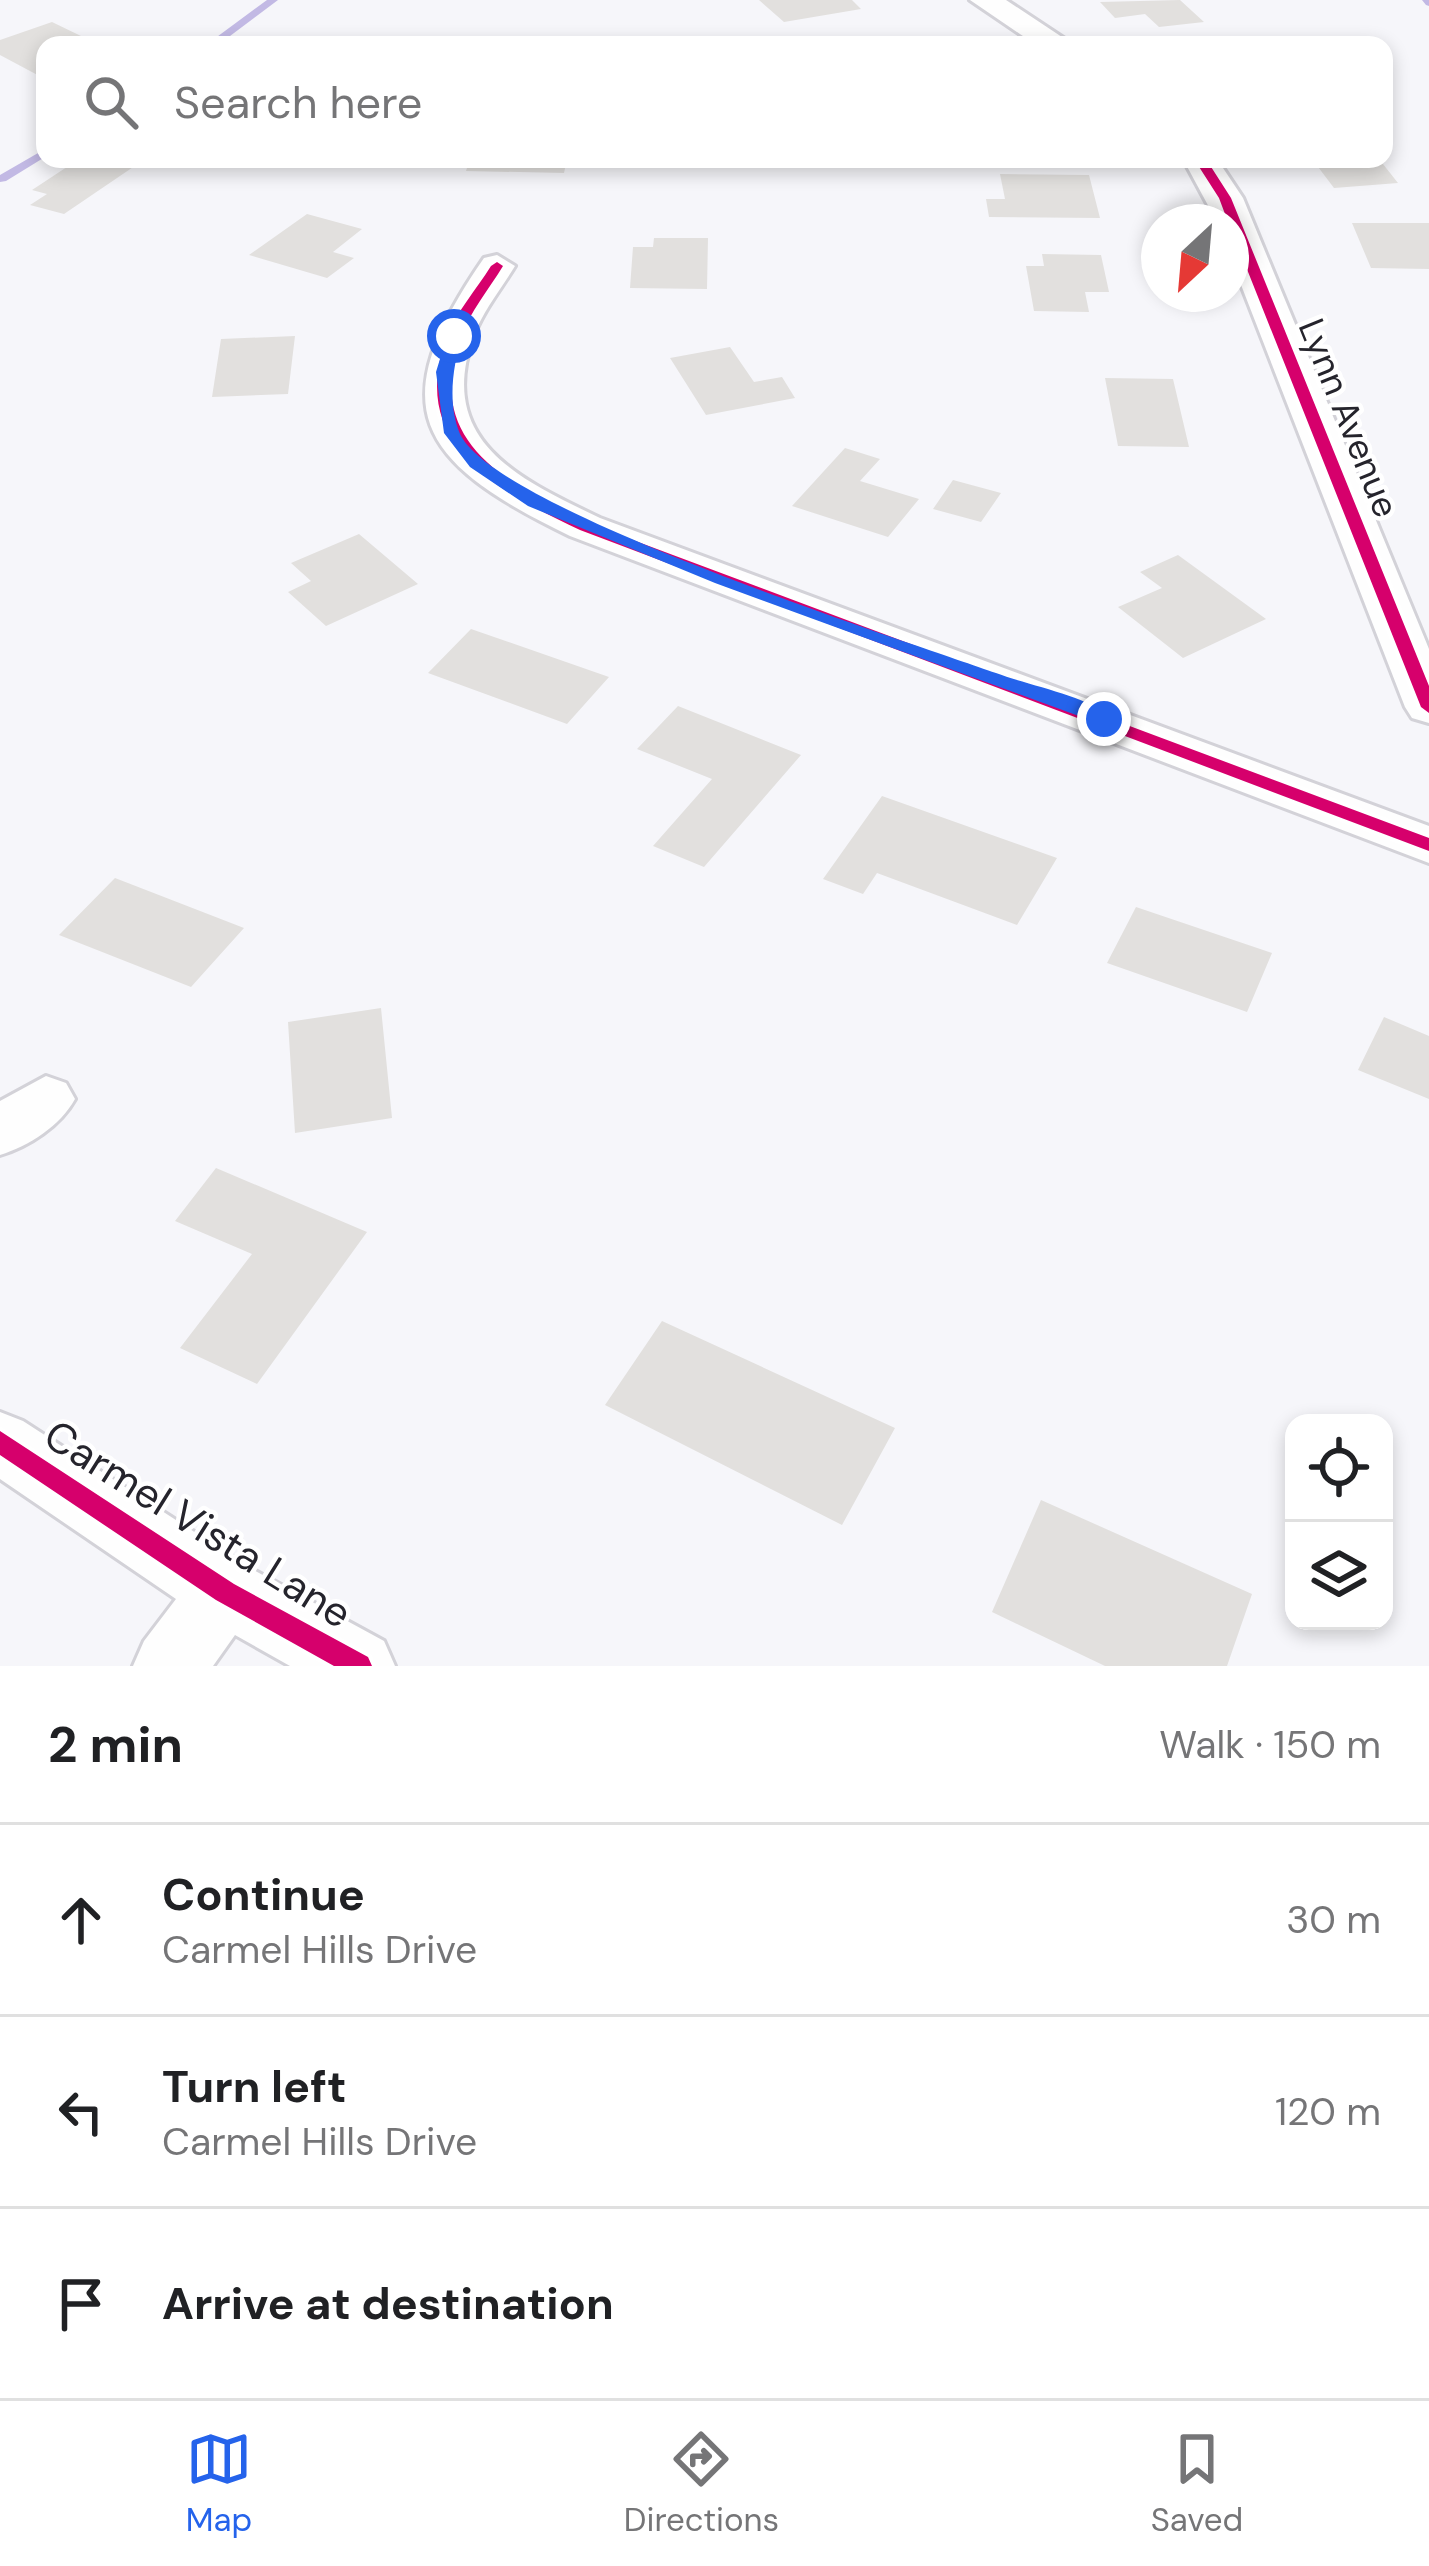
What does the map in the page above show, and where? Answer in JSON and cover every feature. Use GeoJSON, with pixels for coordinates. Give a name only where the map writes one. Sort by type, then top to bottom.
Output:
{"type":"FeatureCollection","features":[{"type":"Feature","properties":{"kind":"street"},"geometry":{"type":"LineString","coordinates":[[985,0],[1043,36]]}},
{"type":"Feature","properties":{"kind":"street","name":"Lynn Avenue"},"geometry":{"type":"LineString","coordinates":[[1206,168],[1225,198],[1429,707]]}},
{"type":"Feature","properties":{"kind":"street"},"geometry":{"type":"LineString","coordinates":[[497,266],[454,336],[443,372],[452,433],[492,478],[585,527],[1429,845]]}},
{"type":"Feature","properties":{"kind":"street","name":"Carmel Vista Lane"},"geometry":{"type":"LineString","coordinates":[[0,1442],[224,1592],[359,1666]]}},
{"type":"Feature","properties":{"kind":"street"},"geometry":{"type":"LineString","coordinates":[[169,1666],[224,1592]]}},
{"type":"Feature","properties":{"kind":"building"},"geometry":{"type":"Polygon","coordinates":[[[759,0],[852,0],[861,9],[784,22],[759,0]]]}},
{"type":"Feature","properties":{"kind":"building"},"geometry":{"type":"Polygon","coordinates":[[[1180,0],[1204,22],[1159,27],[1145,14],[1115,18],[1100,2],[1180,0]]]}},
{"type":"Feature","properties":{"kind":"building"},"geometry":{"type":"Polygon","coordinates":[[[52,22],[81,36],[36,36],[36,74],[0,55],[0,40],[52,22]]]}},
{"type":"Feature","properties":{"kind":"building"},"geometry":{"type":"Polygon","coordinates":[[[65,168],[132,168],[64,214],[30,205],[47,194],[32,190],[65,168]]]}},
{"type":"Feature","properties":{"kind":"building"},"geometry":{"type":"Polygon","coordinates":[[[467,168],[565,168],[564,173],[467,168]]]}},
{"type":"Feature","properties":{"kind":"building"},"geometry":{"type":"Polygon","coordinates":[[[1319,168],[1386,168],[1398,183],[1334,188],[1319,168]]]}},
{"type":"Feature","properties":{"kind":"building"},"geometry":{"type":"Polygon","coordinates":[[[1000,174],[1089,175],[1100,218],[989,217],[986,199],[1005,199],[1000,174]]]}},
{"type":"Feature","properties":{"kind":"building"},"geometry":{"type":"Polygon","coordinates":[[[307,214],[362,229],[333,252],[354,258],[327,278],[249,255],[307,214]]]}},
{"type":"Feature","properties":{"kind":"building"},"geometry":{"type":"Polygon","coordinates":[[[1352,223],[1429,223],[1429,269],[1371,268],[1352,223]]]}},
{"type":"Feature","properties":{"kind":"building"},"geometry":{"type":"Polygon","coordinates":[[[654,238],[708,238],[707,289],[630,288],[633,247],[653,247],[654,238]]]}},
{"type":"Feature","properties":{"kind":"building"},"geometry":{"type":"Polygon","coordinates":[[[1042,254],[1101,255],[1109,292],[1085,292],[1089,312],[1034,311],[1026,266],[1044,266],[1042,254]]]}},
{"type":"Feature","properties":{"kind":"building"},"geometry":{"type":"Polygon","coordinates":[[[295,336],[288,394],[212,397],[221,339],[295,336]]]}},
{"type":"Feature","properties":{"kind":"building"},"geometry":{"type":"Polygon","coordinates":[[[730,347],[754,382],[782,377],[795,398],[706,415],[670,358],[730,347]]]}},
{"type":"Feature","properties":{"kind":"building"},"geometry":{"type":"Polygon","coordinates":[[[1105,378],[1173,379],[1189,447],[1118,446],[1105,378]]]}},
{"type":"Feature","properties":{"kind":"building"},"geometry":{"type":"Polygon","coordinates":[[[845,448],[880,459],[860,481],[919,499],[888,537],[792,506],[845,448]]]}},
{"type":"Feature","properties":{"kind":"building"},"geometry":{"type":"Polygon","coordinates":[[[953,480],[1001,493],[981,522],[933,509],[953,480]]]}},
{"type":"Feature","properties":{"kind":"building"},"geometry":{"type":"Polygon","coordinates":[[[359,534],[418,584],[326,626],[288,592],[311,581],[291,563],[359,534]]]}},
{"type":"Feature","properties":{"kind":"building"},"geometry":{"type":"Polygon","coordinates":[[[1178,555],[1266,619],[1183,658],[1118,607],[1162,588],[1140,572],[1178,555]]]}},
{"type":"Feature","properties":{"kind":"building"},"geometry":{"type":"Polygon","coordinates":[[[471,629],[609,677],[567,724],[428,673],[471,629]]]}},
{"type":"Feature","properties":{"kind":"building"},"geometry":{"type":"Polygon","coordinates":[[[678,706],[801,755],[704,867],[653,846],[712,779],[637,749],[678,706]]]}},
{"type":"Feature","properties":{"kind":"building"},"geometry":{"type":"Polygon","coordinates":[[[882,796],[1057,858],[1017,925],[877,873],[863,894],[823,879],[882,796]]]}},
{"type":"Feature","properties":{"kind":"building"},"geometry":{"type":"Polygon","coordinates":[[[115,878],[244,928],[191,987],[59,935],[115,878]]]}},
{"type":"Feature","properties":{"kind":"building"},"geometry":{"type":"Polygon","coordinates":[[[1136,907],[1272,953],[1247,1012],[1107,963],[1136,907]]]}},
{"type":"Feature","properties":{"kind":"building"},"geometry":{"type":"Polygon","coordinates":[[[381,1008],[392,1118],[295,1133],[288,1022],[381,1008]]]}},
{"type":"Feature","properties":{"kind":"building"},"geometry":{"type":"Polygon","coordinates":[[[1384,1017],[1429,1036],[1429,1099],[1358,1070],[1384,1017]]]}},
{"type":"Feature","properties":{"kind":"building"},"geometry":{"type":"Polygon","coordinates":[[[216,1168],[367,1232],[257,1384],[180,1348],[252,1254],[175,1221],[216,1168]]]}},
{"type":"Feature","properties":{"kind":"building"},"geometry":{"type":"Polygon","coordinates":[[[662,1321],[895,1428],[842,1525],[605,1405],[662,1321]]]}},
{"type":"Feature","properties":{"kind":"building"},"geometry":{"type":"Polygon","coordinates":[[[1041,1500],[1252,1594],[1227,1666],[1105,1666],[992,1612],[1041,1500]]]}},
{"type":"Feature","properties":{"kind":"waterway"},"geometry":{"type":"LineString","coordinates":[[223,36],[273,0]]}},
{"type":"Feature","properties":{"kind":"waterway"},"geometry":{"type":"LineString","coordinates":[[2,179],[36,158]]}},
{"type":"Feature","properties":{"kind":"cycle path"},"geometry":{"type":"LineString","coordinates":[[1206,168],[1225,198],[1429,707]]}},
{"type":"Feature","properties":{"kind":"cycle path"},"geometry":{"type":"LineString","coordinates":[[497,266],[453,339],[443,376],[445,408],[455,435],[497,479],[585,527],[1429,845]]}},
{"type":"Feature","properties":{"kind":"cycle path"},"geometry":{"type":"LineString","coordinates":[[0,1442],[225,1592],[359,1666]]}},
{"type":"Feature","properties":{"kind":"route"},"geometry":{"type":"LineString","coordinates":[[454,336],[443,372],[452,433],[492,478],[533,503],[722,580],[1104,719]]}}]}
